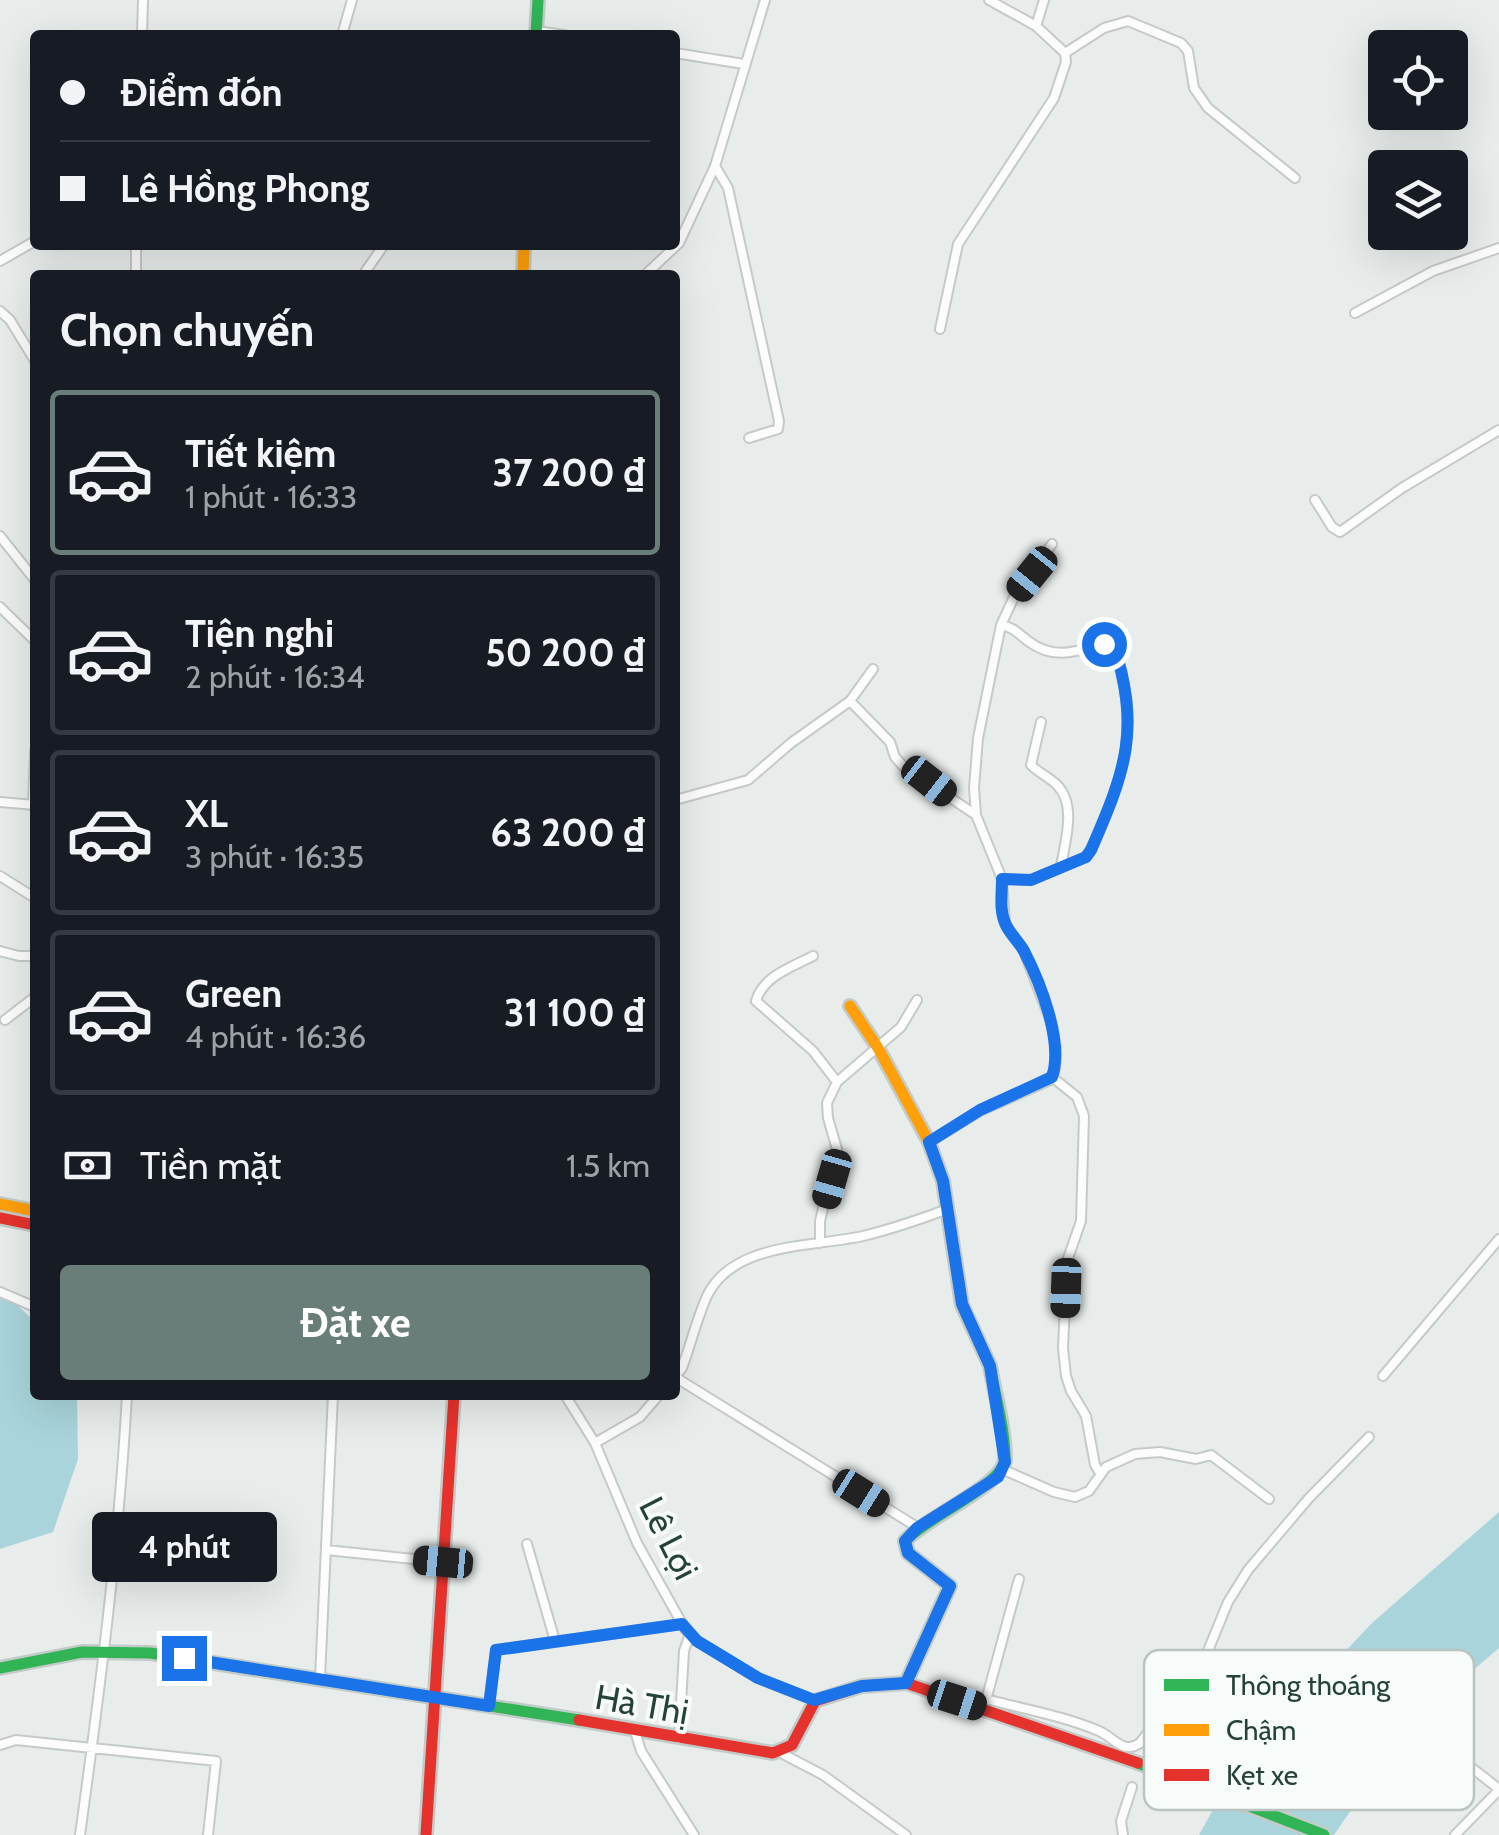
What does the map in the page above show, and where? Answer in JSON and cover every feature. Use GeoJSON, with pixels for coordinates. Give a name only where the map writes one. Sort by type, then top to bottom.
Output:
{"type":"FeatureCollection","features":[{"type":"Feature","properties":{"kind":"main road"},"geometry":{"type":"LineString","coordinates":[[536,30],[538,0]]}},
{"type":"Feature","properties":{"kind":"main road"},"geometry":{"type":"LineString","coordinates":[[850,1006],[878,1048],[929,1142],[943,1181],[965,1315],[990,1366],[1004,1470],[917,1528],[905,1541],[906,1550],[950,1586],[906,1683]]}},
{"type":"Feature","properties":{"kind":"main road"},"geometry":{"type":"LineString","coordinates":[[0,1204],[30,1210]]}},
{"type":"Feature","properties":{"kind":"main road"},"geometry":{"type":"LineString","coordinates":[[0,1218],[30,1224]]}},
{"type":"Feature","properties":{"kind":"main road"},"geometry":{"type":"LineString","coordinates":[[426,1835],[454,1400]]}},
{"type":"Feature","properties":{"kind":"main road","name":"Hà Thị"},"geometry":{"type":"LineString","coordinates":[[0,1668],[82,1652],[150,1653],[779,1752]]}},
{"type":"Feature","properties":{"kind":"main road"},"geometry":{"type":"LineString","coordinates":[[779,1752],[799,1736],[814,1700],[862,1686],[906,1683],[984,1704],[1144,1765]]}},
{"type":"Feature","properties":{"kind":"main road"},"geometry":{"type":"LineString","coordinates":[[1259,1810],[1324,1835]]}},
{"type":"Feature","properties":{"kind":"street"},"geometry":{"type":"LineString","coordinates":[[142,30],[143,0]]}},
{"type":"Feature","properties":{"kind":"street"},"geometry":{"type":"LineString","coordinates":[[343,30],[352,0]]}},
{"type":"Feature","properties":{"kind":"street"},"geometry":{"type":"LineString","coordinates":[[680,241],[714,166],[764,0]]}},
{"type":"Feature","properties":{"kind":"street"},"geometry":{"type":"LineString","coordinates":[[940,328],[958,244],[1054,98],[1065,70],[1065,53],[1036,26],[989,0]]}},
{"type":"Feature","properties":{"kind":"street"},"geometry":{"type":"LineString","coordinates":[[1036,26],[1044,0]]}},
{"type":"Feature","properties":{"kind":"street"},"geometry":{"type":"LineString","coordinates":[[1065,53],[1104,28],[1128,21],[1181,43],[1188,51],[1194,88],[1208,108],[1294,178]]}},
{"type":"Feature","properties":{"kind":"street"},"geometry":{"type":"LineString","coordinates":[[680,53],[744,64]]}},
{"type":"Feature","properties":{"kind":"street"},"geometry":{"type":"LineString","coordinates":[[714,166],[728,188],[779,420],[774,433],[749,438]]}},
{"type":"Feature","properties":{"kind":"street"},"geometry":{"type":"LineString","coordinates":[[0,261],[30,244]]}},
{"type":"Feature","properties":{"kind":"street"},"geometry":{"type":"LineString","coordinates":[[1355,313],[1433,271],[1499,248]]}},
{"type":"Feature","properties":{"kind":"street"},"geometry":{"type":"LineString","coordinates":[[650,270],[672,250]]}},
{"type":"Feature","properties":{"kind":"street"},"geometry":{"type":"LineString","coordinates":[[0,311],[30,352]]}},
{"type":"Feature","properties":{"kind":"street"},"geometry":{"type":"LineString","coordinates":[[1315,500],[1332,528],[1340,532],[1402,488],[1499,430]]}},
{"type":"Feature","properties":{"kind":"street"},"geometry":{"type":"LineString","coordinates":[[0,536],[30,574]]}},
{"type":"Feature","properties":{"kind":"street"},"geometry":{"type":"LineString","coordinates":[[1052,544],[1014,596],[1001,625],[978,738],[976,816],[1002,879],[1006,924],[1023,949],[1051,1022],[1056,1048],[1052,1077]]}},
{"type":"Feature","properties":{"kind":"street"},"geometry":{"type":"LineString","coordinates":[[0,607],[30,636]]}},
{"type":"Feature","properties":{"kind":"street"},"geometry":{"type":"LineString","coordinates":[[1001,625],[1011,626],[1050,653],[1066,655],[1113,642],[1129,707],[1128,752],[1086,857],[1031,880],[1002,879]]}},
{"type":"Feature","properties":{"kind":"street"},"geometry":{"type":"LineString","coordinates":[[680,799],[748,780],[850,701],[873,669]]}},
{"type":"Feature","properties":{"kind":"street"},"geometry":{"type":"LineString","coordinates":[[850,701],[890,742],[903,766],[976,816]]}},
{"type":"Feature","properties":{"kind":"street"},"geometry":{"type":"LineString","coordinates":[[1041,722],[1031,765],[1054,782],[1066,801],[1068,834],[1061,866]]}},
{"type":"Feature","properties":{"kind":"street"},"geometry":{"type":"LineString","coordinates":[[0,802],[30,804]]}},
{"type":"Feature","properties":{"kind":"street"},"geometry":{"type":"LineString","coordinates":[[0,876],[30,895]]}},
{"type":"Feature","properties":{"kind":"street"},"geometry":{"type":"LineString","coordinates":[[0,952],[30,956]]}},
{"type":"Feature","properties":{"kind":"street"},"geometry":{"type":"LineString","coordinates":[[813,956],[780,972],[758,994],[756,1002],[814,1051],[837,1082]]}},
{"type":"Feature","properties":{"kind":"street"},"geometry":{"type":"LineString","coordinates":[[820,1243],[820,1221],[837,1149],[828,1118],[828,1102],[837,1082],[900,1027],[917,1000]]}},
{"type":"Feature","properties":{"kind":"street"},"geometry":{"type":"LineString","coordinates":[[5,1020],[30,1001]]}},
{"type":"Feature","properties":{"kind":"street"},"geometry":{"type":"LineString","coordinates":[[929,1142],[980,1110],[1052,1077]]}},
{"type":"Feature","properties":{"kind":"street"},"geometry":{"type":"LineString","coordinates":[[1052,1077],[1076,1097],[1084,1116],[1082,1221],[1067,1260],[1064,1348],[1066,1376],[1086,1416],[1100,1473]]}},
{"type":"Feature","properties":{"kind":"street"},"geometry":{"type":"LineString","coordinates":[[680,1370],[709,1293],[729,1269],[761,1254],[907,1225],[945,1210]]}},
{"type":"Feature","properties":{"kind":"street"},"geometry":{"type":"LineString","coordinates":[[1382,1376],[1499,1239]]}},
{"type":"Feature","properties":{"kind":"street"},"geometry":{"type":"LineString","coordinates":[[0,1292],[30,1305]]}},
{"type":"Feature","properties":{"kind":"street"},"geometry":{"type":"LineString","coordinates":[[680,1379],[917,1528]]}},
{"type":"Feature","properties":{"kind":"street"},"geometry":{"type":"LineString","coordinates":[[80,1835],[105,1653],[127,1400]]}},
{"type":"Feature","properties":{"kind":"street"},"geometry":{"type":"LineString","coordinates":[[320,1678],[333,1400]]}},
{"type":"Feature","properties":{"kind":"street","name":"Lê Lợi"},"geometry":{"type":"LineString","coordinates":[[568,1400],[595,1443],[637,1543],[690,1634],[758,1678],[814,1700]]}},
{"type":"Feature","properties":{"kind":"street"},"geometry":{"type":"LineString","coordinates":[[595,1443],[640,1416],[654,1400]]}},
{"type":"Feature","properties":{"kind":"street"},"geometry":{"type":"LineString","coordinates":[[1208,1650],[1228,1602],[1248,1570],[1308,1498],[1368,1437]]}},
{"type":"Feature","properties":{"kind":"street"},"geometry":{"type":"LineString","coordinates":[[1004,1470],[1054,1492],[1076,1497],[1088,1490],[1106,1467],[1146,1452],[1196,1459],[1211,1454],[1269,1499]]}},
{"type":"Feature","properties":{"kind":"street"},"geometry":{"type":"LineString","coordinates":[[527,1544],[555,1642]]}},
{"type":"Feature","properties":{"kind":"street"},"geometry":{"type":"LineString","coordinates":[[326,1550],[443,1562]]}},
{"type":"Feature","properties":{"kind":"street"},"geometry":{"type":"LineString","coordinates":[[1019,1579],[984,1704],[1100,1731],[1124,1747],[1133,1748],[1144,1738]]}},
{"type":"Feature","properties":{"kind":"street"},"geometry":{"type":"LineString","coordinates":[[489,1706],[496,1650],[682,1624]]}},
{"type":"Feature","properties":{"kind":"street"},"geometry":{"type":"LineString","coordinates":[[679,1739],[684,1651],[690,1634]]}},
{"type":"Feature","properties":{"kind":"street"},"geometry":{"type":"LineString","coordinates":[[635,1732],[640,1752],[694,1835]]}},
{"type":"Feature","properties":{"kind":"street"},"geometry":{"type":"LineString","coordinates":[[0,1745],[16,1740],[216,1761],[208,1835]]}},
{"type":"Feature","properties":{"kind":"street"},"geometry":{"type":"LineString","coordinates":[[779,1752],[822,1776],[906,1835]]}},
{"type":"Feature","properties":{"kind":"street"},"geometry":{"type":"LineString","coordinates":[[1454,1835],[1499,1790],[1474,1771]]}},
{"type":"Feature","properties":{"kind":"street"},"geometry":{"type":"LineString","coordinates":[[1122,1835],[1121,1821],[1132,1787]]}},
{"type":"Feature","properties":{"kind":"water"},"geometry":{"type":"Polygon","coordinates":[[[0,1298],[16,1304],[30,1317],[30,1400],[77,1400],[78,1459],[53,1532],[0,1549],[0,1298]]]}},
{"type":"Feature","properties":{"kind":"water"},"geometry":{"type":"Polygon","coordinates":[[[1499,1512],[1499,1648],[1474,1669],[1474,1650],[1346,1650],[1499,1512]]]}},
{"type":"Feature","properties":{"kind":"water"},"geometry":{"type":"Polygon","coordinates":[[[1213,1810],[1351,1810],[1334,1835],[1199,1835],[1213,1810]]]}},
{"type":"Feature","properties":{"kind":"traffic: fast"},"geometry":{"type":"LineString","coordinates":[[536,30],[538,0]]}},
{"type":"Feature","properties":{"kind":"traffic: fast"},"geometry":{"type":"LineString","coordinates":[[906,1683],[950,1586],[908,1553],[905,1541],[992,1480],[1005,1459],[985,1355]]}},
{"type":"Feature","properties":{"kind":"traffic: fast"},"geometry":{"type":"LineString","coordinates":[[0,1668],[82,1652],[150,1653],[579,1720]]}},
{"type":"Feature","properties":{"kind":"traffic: fast"},"geometry":{"type":"LineString","coordinates":[[1138,1763],[1144,1765]]}},
{"type":"Feature","properties":{"kind":"traffic: fast"},"geometry":{"type":"LineString","coordinates":[[1259,1810],[1324,1835]]}},
{"type":"Feature","properties":{"kind":"traffic: slow"},"geometry":{"type":"LineString","coordinates":[[523,270],[524,250]]}},
{"type":"Feature","properties":{"kind":"traffic: slow"},"geometry":{"type":"LineString","coordinates":[[850,1006],[878,1048],[929,1142],[943,1181],[962,1305],[985,1355]]}},
{"type":"Feature","properties":{"kind":"traffic: slow"},"geometry":{"type":"LineString","coordinates":[[0,1204],[30,1210]]}},
{"type":"Feature","properties":{"kind":"traffic: jam"},"geometry":{"type":"LineString","coordinates":[[0,1218],[30,1224]]}},
{"type":"Feature","properties":{"kind":"traffic: jam"},"geometry":{"type":"LineString","coordinates":[[426,1835],[454,1400]]}},
{"type":"Feature","properties":{"kind":"traffic: jam"},"geometry":{"type":"LineString","coordinates":[[579,1720],[773,1753],[792,1745],[815,1701],[862,1686],[906,1683],[1138,1763]]}},
{"type":"Feature","properties":{"kind":"route"},"geometry":{"type":"LineString","coordinates":[[184,1658],[489,1706],[496,1650],[682,1624],[697,1641],[758,1678],[814,1700],[862,1686],[906,1683],[950,1586],[908,1553],[905,1541],[917,1528],[998,1477],[1005,1462],[990,1366],[962,1304],[943,1181],[929,1142],[980,1110],[1048,1080],[1055,1070],[1051,1022],[1023,949],[1006,924],[1002,879],[1031,880],[1086,857],[1091,850],[1128,752],[1129,707],[1122,670],[1113,642],[1104,644]]}}]}
